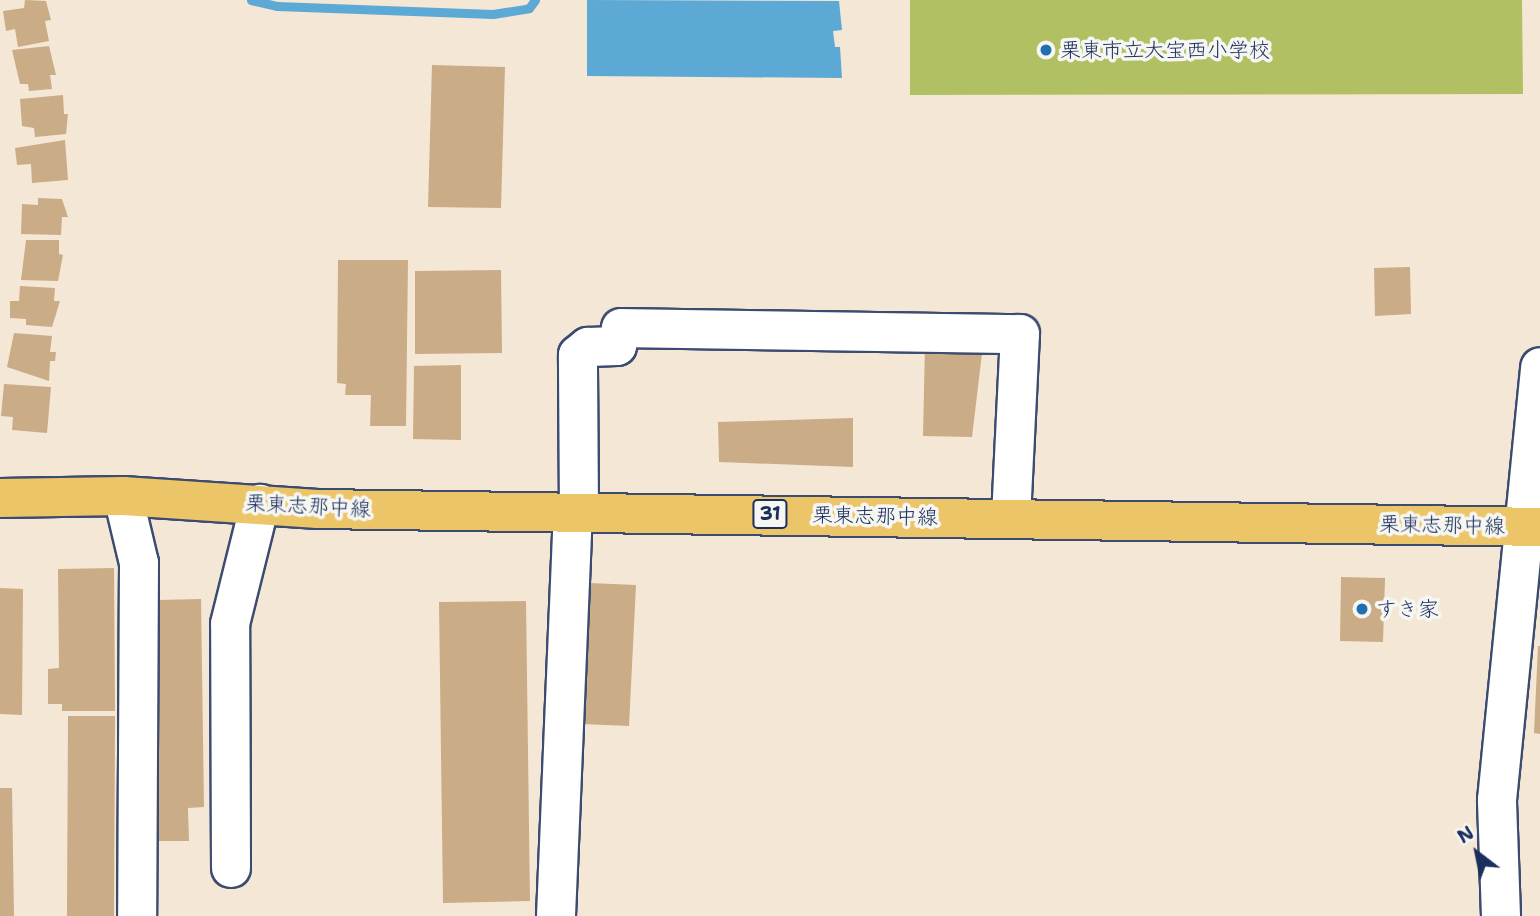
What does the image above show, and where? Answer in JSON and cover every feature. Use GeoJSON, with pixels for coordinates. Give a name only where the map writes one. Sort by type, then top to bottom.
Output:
{"type":"FeatureCollection","features":[{"type":"Feature","properties":{"kind":"main road","name":"栗東志那中線"},"geometry":{"type":"LineString","coordinates":[[0,498],[124,496],[260,504],[576,511],[1531,527]]}},
{"type":"Feature","properties":{"kind":"street"},"geometry":{"type":"LineString","coordinates":[[556,916],[576,511],[578,355],[588,347],[617,346],[621,328],[1020,334],[1012,518]]}},
{"type":"Feature","properties":{"kind":"street"},"geometry":{"type":"LineString","coordinates":[[1501,916],[1497,800],[1531,527],[1540,367]]}},
{"type":"Feature","properties":{"kind":"street"},"geometry":{"type":"LineString","coordinates":[[124,496],[139,563],[137,916]]}},
{"type":"Feature","properties":{"kind":"street"},"geometry":{"type":"LineString","coordinates":[[231,868],[230,624],[260,504]]}},
{"type":"Feature","properties":{"kind":"green space"},"geometry":{"type":"Polygon","coordinates":[[[910,0],[1522,0],[1523,94],[910,95],[910,0]]]}},
{"type":"Feature","properties":{"kind":"water"},"geometry":{"type":"Polygon","coordinates":[[[587,0],[839,1],[842,30],[833,31],[835,47],[840,47],[842,78],[587,76],[587,0]]]}},
{"type":"Feature","properties":{"kind":"building"},"geometry":{"type":"Polygon","coordinates":[[[25,0],[46,1],[51,20],[45,21],[49,41],[18,47],[15,29],[6,31],[3,11],[24,8],[25,0]]]}},
{"type":"Feature","properties":{"kind":"building"},"geometry":{"type":"Polygon","coordinates":[[[49,46],[56,75],[50,75],[52,89],[29,91],[28,84],[20,84],[12,50],[49,46]]]}},
{"type":"Feature","properties":{"kind":"building"},"geometry":{"type":"Polygon","coordinates":[[[432,65],[505,67],[501,208],[428,207],[432,65]]]}},
{"type":"Feature","properties":{"kind":"building"},"geometry":{"type":"Polygon","coordinates":[[[63,95],[64,114],[68,114],[66,134],[35,137],[34,128],[22,126],[20,99],[63,95]]]}},
{"type":"Feature","properties":{"kind":"building"},"geometry":{"type":"Polygon","coordinates":[[[65,140],[68,180],[32,183],[31,164],[17,165],[15,148],[65,140]]]}},
{"type":"Feature","properties":{"kind":"building"},"geometry":{"type":"Polygon","coordinates":[[[38,198],[62,199],[68,217],[62,217],[61,235],[21,234],[22,204],[38,205],[38,198]]]}},
{"type":"Feature","properties":{"kind":"building"},"geometry":{"type":"Polygon","coordinates":[[[26,240],[59,240],[59,254],[63,255],[58,281],[21,280],[26,240]]]}},
{"type":"Feature","properties":{"kind":"building"},"geometry":{"type":"Polygon","coordinates":[[[338,260],[408,260],[406,426],[370,426],[371,395],[345,395],[346,384],[337,383],[338,260]]]}},
{"type":"Feature","properties":{"kind":"building"},"geometry":{"type":"Polygon","coordinates":[[[1410,267],[1411,314],[1375,316],[1374,268],[1410,267]]]}},
{"type":"Feature","properties":{"kind":"building"},"geometry":{"type":"Polygon","coordinates":[[[501,270],[502,353],[415,354],[415,271],[501,270]]]}},
{"type":"Feature","properties":{"kind":"building"},"geometry":{"type":"Polygon","coordinates":[[[20,286],[55,288],[54,301],[60,301],[52,327],[26,325],[26,319],[10,318],[10,301],[19,301],[20,286]]]}},
{"type":"Feature","properties":{"kind":"building"},"geometry":{"type":"Polygon","coordinates":[[[14,333],[52,336],[50,352],[56,352],[55,361],[50,361],[49,381],[7,367],[14,333]]]}},
{"type":"Feature","properties":{"kind":"building"},"geometry":{"type":"Polygon","coordinates":[[[925,344],[983,345],[972,437],[923,436],[925,344]]]}},
{"type":"Feature","properties":{"kind":"building"},"geometry":{"type":"Polygon","coordinates":[[[461,365],[461,440],[413,439],[414,366],[461,365]]]}},
{"type":"Feature","properties":{"kind":"building"},"geometry":{"type":"Polygon","coordinates":[[[4,384],[51,387],[47,433],[12,430],[13,417],[1,416],[4,384]]]}},
{"type":"Feature","properties":{"kind":"building"},"geometry":{"type":"Polygon","coordinates":[[[853,418],[853,467],[719,462],[718,422],[853,418]]]}},
{"type":"Feature","properties":{"kind":"building"},"geometry":{"type":"Polygon","coordinates":[[[114,568],[115,711],[62,711],[62,704],[48,704],[48,669],[59,668],[58,569],[114,568]]]}},
{"type":"Feature","properties":{"kind":"building","name":"すき家"},"geometry":{"type":"Polygon","coordinates":[[[1341,577],[1385,578],[1383,642],[1340,641],[1341,577]]]}},
{"type":"Feature","properties":{"kind":"building"},"geometry":{"type":"Polygon","coordinates":[[[589,583],[636,585],[629,726],[582,724],[589,583]]]}},
{"type":"Feature","properties":{"kind":"building"},"geometry":{"type":"Polygon","coordinates":[[[0,588],[23,589],[22,715],[0,714],[0,588]]]}},
{"type":"Feature","properties":{"kind":"building"},"geometry":{"type":"Polygon","coordinates":[[[201,599],[204,807],[188,808],[189,841],[157,841],[158,600],[201,599]]]}},
{"type":"Feature","properties":{"kind":"building"},"geometry":{"type":"Polygon","coordinates":[[[526,601],[530,901],[443,903],[439,602],[526,601]]]}},
{"type":"Feature","properties":{"kind":"building"},"geometry":{"type":"Polygon","coordinates":[[[1540,646],[1540,734],[1534,733],[1540,646]]]}},
{"type":"Feature","properties":{"kind":"building"},"geometry":{"type":"Polygon","coordinates":[[[68,716],[115,716],[114,916],[67,916],[68,716]]]}},
{"type":"Feature","properties":{"kind":"building"},"geometry":{"type":"Polygon","coordinates":[[[0,788],[12,788],[14,916],[0,916],[0,788]]]}},
{"type":"Feature","properties":{"kind":"waterway"},"geometry":{"type":"LineString","coordinates":[[251,0],[277,6],[493,14],[529,8],[535,0]]}},
{"type":"Feature","properties":{"kind":"place","name":"栗東市立大宝西小学校"},"geometry":{"type":"Point","coordinates":[1046,50]}},
{"type":"Feature","properties":{"kind":"place","name":"すき家"},"geometry":{"type":"Point","coordinates":[1362,609]}}]}
